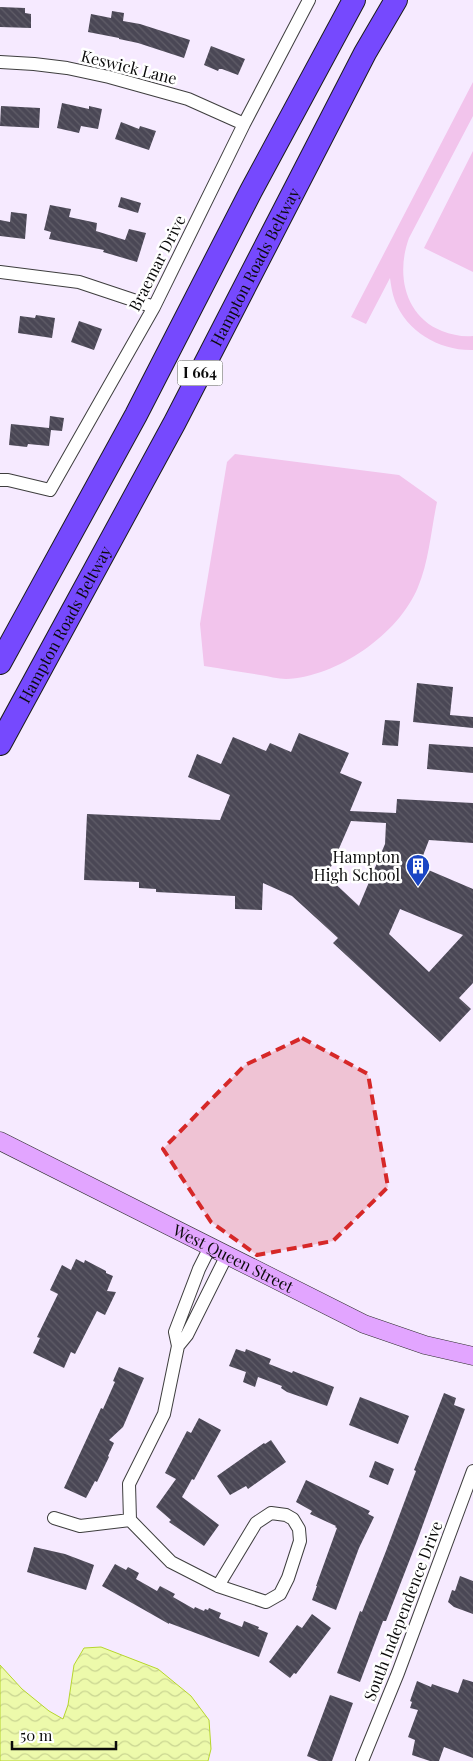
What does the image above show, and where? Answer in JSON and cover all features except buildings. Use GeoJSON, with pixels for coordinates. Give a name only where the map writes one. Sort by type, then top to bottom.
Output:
{"type":"FeatureCollection","features":[{"type":"Feature","properties":{"kind":"highway","name":"I 664"},"geometry":{"type":"LineString","coordinates":[[0,663],[136,415],[251,191],[354,0]]}},
{"type":"Feature","properties":{"kind":"highway","name":"Hampton Roads Beltway"},"geometry":{"type":"LineString","coordinates":[[0,744],[160,448],[365,53],[396,0]]}},
{"type":"Feature","properties":{"kind":"main road","name":"West Queen Street"},"geometry":{"type":"LineString","coordinates":[[0,1141],[364,1324],[425,1345],[473,1356]]}},
{"type":"Feature","properties":{"kind":"street","name":"Braemar Drive"},"geometry":{"type":"LineString","coordinates":[[0,480],[8,480],[50,490],[154,307],[244,124],[309,0]]}},
{"type":"Feature","properties":{"kind":"street","name":"Keswick Lane"},"geometry":{"type":"LineString","coordinates":[[0,62],[67,68],[109,76],[188,99],[244,124]]}},
{"type":"Feature","properties":{"kind":"street"},"geometry":{"type":"LineString","coordinates":[[0,272],[79,282],[154,307]]}},
{"type":"Feature","properties":{"kind":"street"},"geometry":{"type":"LineString","coordinates":[[210,1247],[175,1332],[178,1346],[164,1414],[129,1484],[130,1520],[171,1562],[218,1586],[266,1602],[280,1594],[288,1578],[300,1541],[299,1529],[293,1519],[286,1515],[271,1512],[256,1523],[218,1586]]}},
{"type":"Feature","properties":{"kind":"street"},"geometry":{"type":"LineString","coordinates":[[178,1346],[187,1335],[227,1255]]}},
{"type":"Feature","properties":{"kind":"street","name":"South Independence Drive"},"geometry":{"type":"LineString","coordinates":[[362,1761],[398,1673],[473,1471]]}},
{"type":"Feature","properties":{"kind":"street"},"geometry":{"type":"LineString","coordinates":[[54,1518],[80,1526],[130,1520]]}},
{"type":"Feature","properties":{"kind":"highlighted area"},"geometry":{"type":"Polygon","coordinates":[[[302,1038],[368,1074],[388,1187],[333,1241],[257,1255],[211,1222],[163,1149],[245,1065],[302,1038]]]}},
{"type":"Feature","properties":{"kind":"shaded area"},"geometry":{"type":"Polygon","coordinates":[[[473,82],[473,116],[409,238],[403,265],[406,292],[411,304],[419,315],[429,324],[442,331],[450,334],[473,336],[473,350],[449,347],[437,343],[426,338],[416,330],[400,312],[394,298],[390,278],[366,324],[351,317],[473,82]]]}},
{"type":"Feature","properties":{"kind":"shaded area"},"geometry":{"type":"Polygon","coordinates":[[[473,151],[473,272],[424,248],[473,151]]]}},
{"type":"Feature","properties":{"kind":"shaded area"},"geometry":{"type":"Polygon","coordinates":[[[235,454],[399,475],[437,502],[425,567],[418,587],[397,621],[364,650],[325,670],[306,676],[286,679],[204,666],[200,624],[227,462],[235,454]]]}},
{"type":"Feature","properties":{"kind":"water"},"geometry":{"type":"Polygon","coordinates":[[[101,1647],[158,1669],[191,1696],[209,1720],[211,1749],[208,1761],[0,1761],[0,1665],[22,1689],[49,1711],[63,1719],[68,1705],[74,1665],[84,1648],[101,1647]]]}},
{"type":"Feature","properties":{"kind":"place","name":"Hampton High School"},"geometry":{"type":"Point","coordinates":[418,887]}}]}
